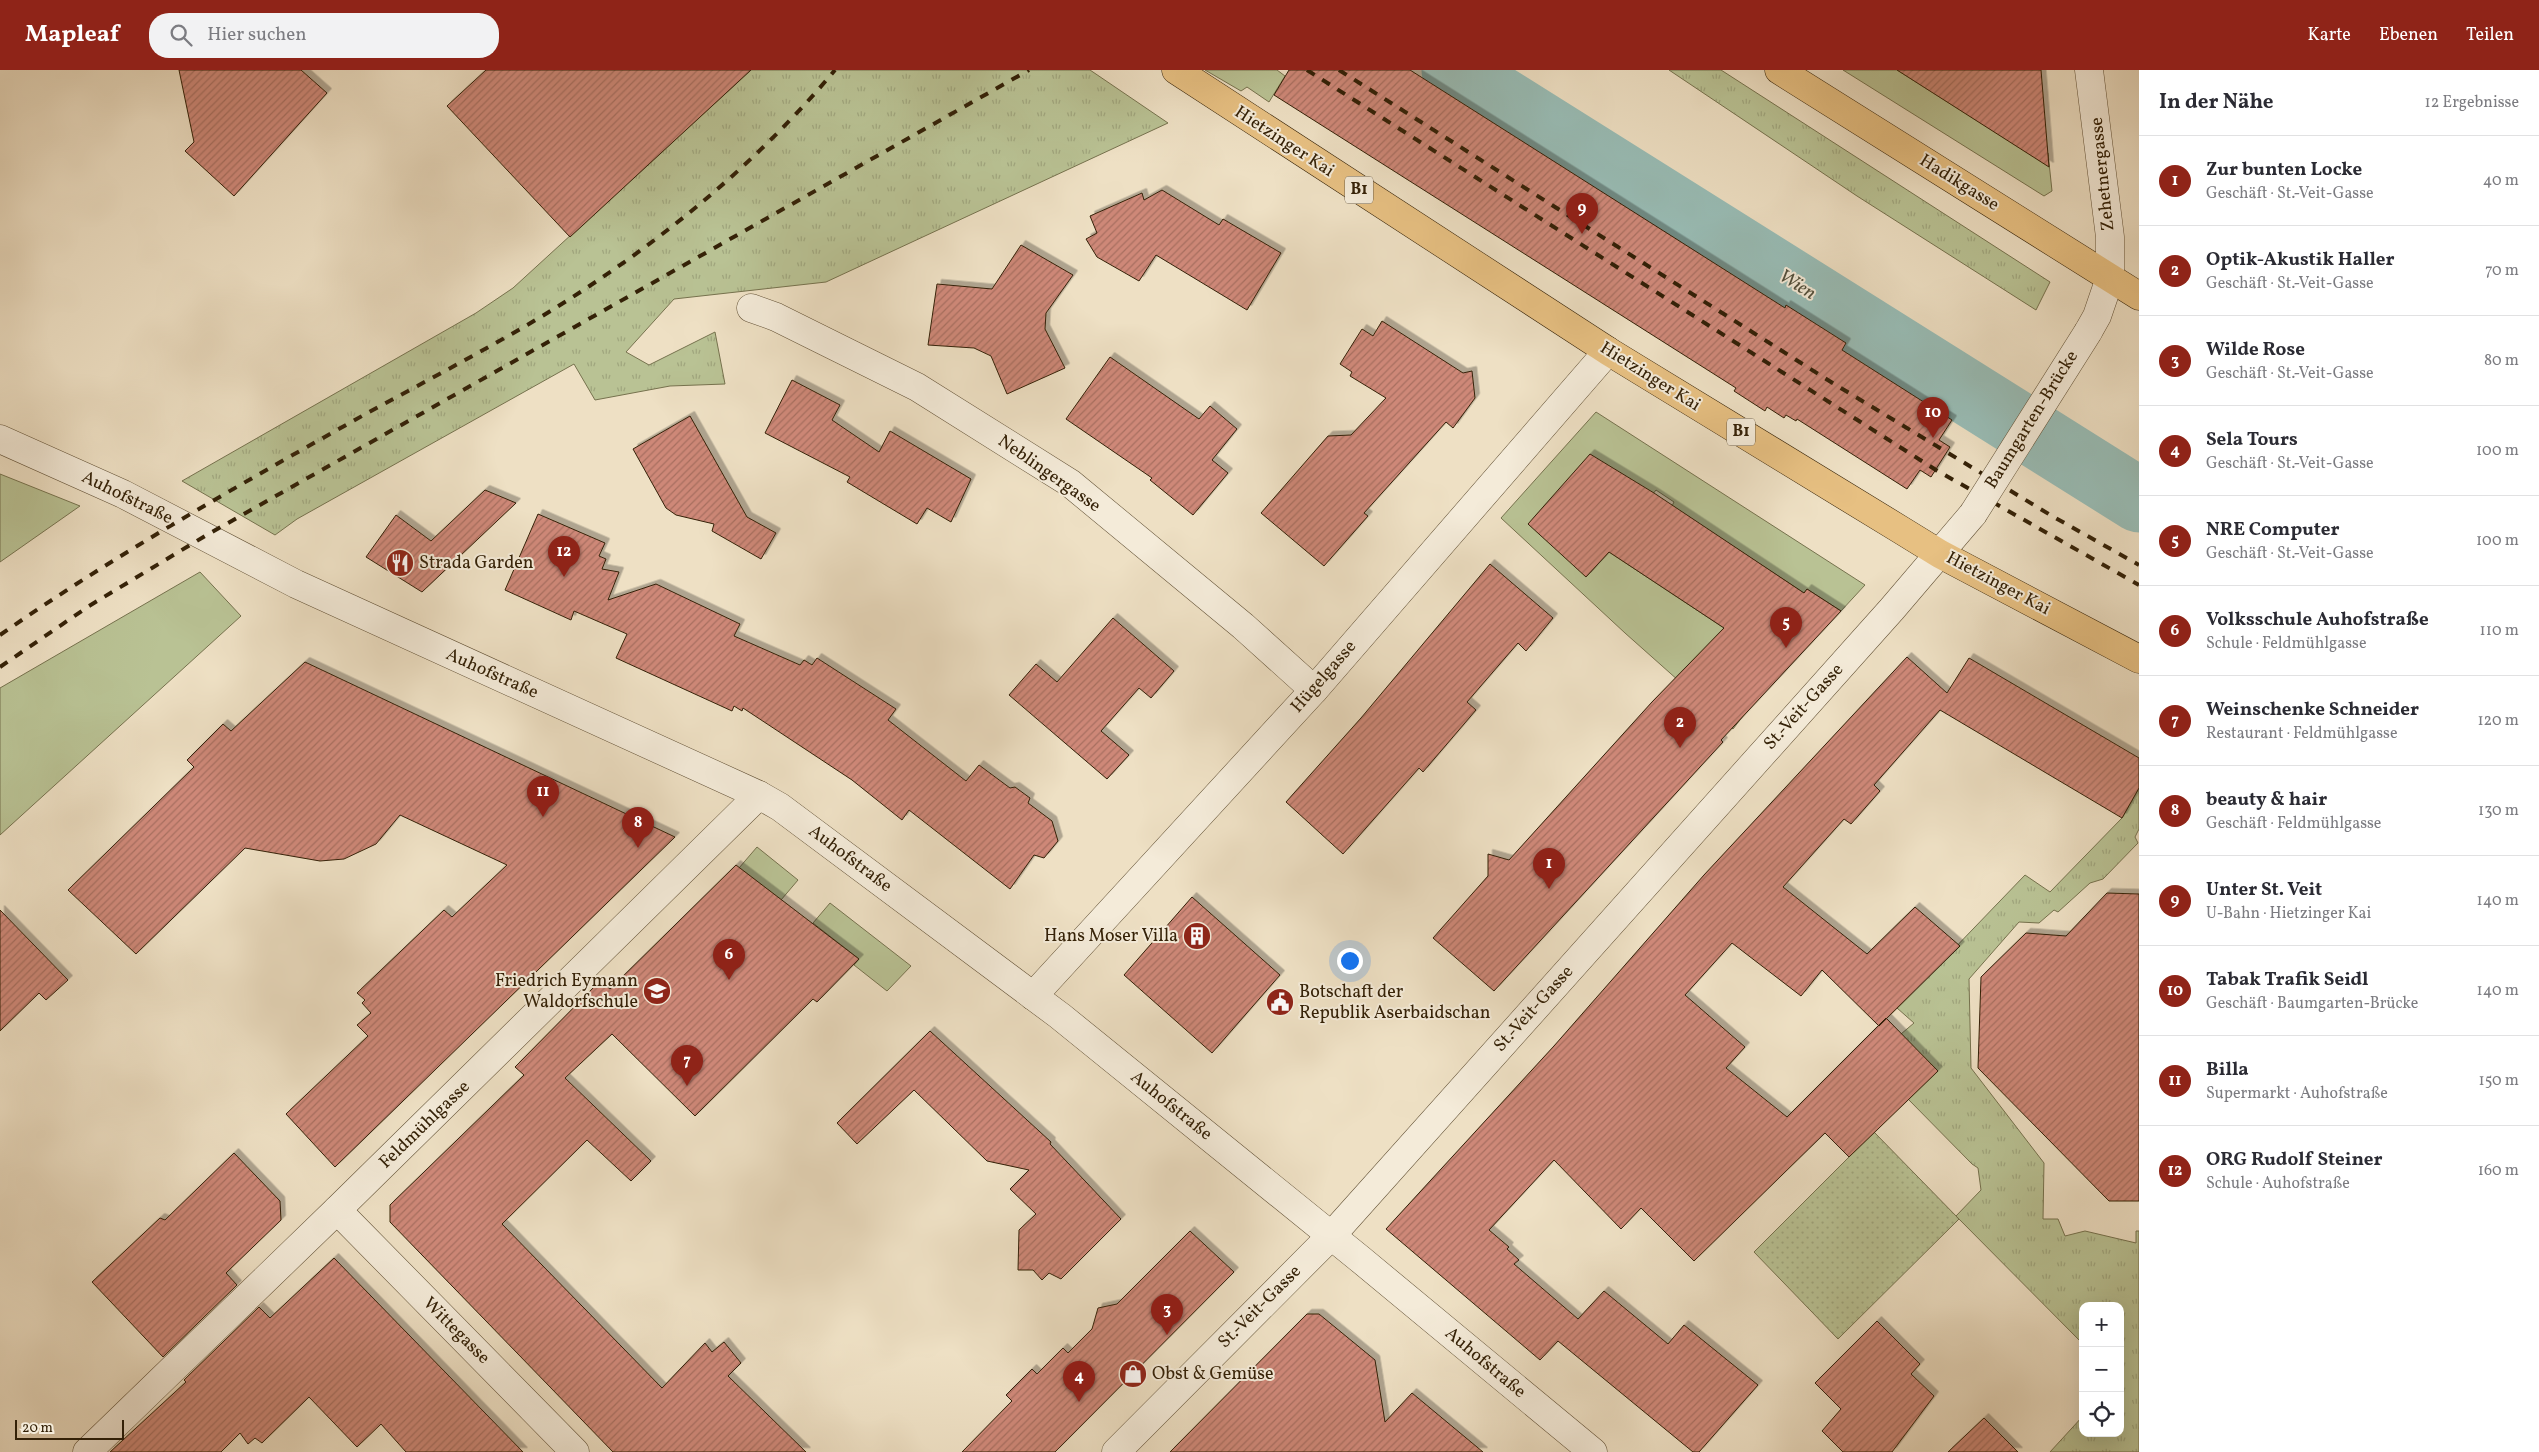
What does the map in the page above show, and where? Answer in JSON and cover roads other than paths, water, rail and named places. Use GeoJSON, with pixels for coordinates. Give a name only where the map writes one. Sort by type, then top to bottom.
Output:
{"type":"FeatureCollection","features":[{"type":"Feature","properties":{"kind":"main road","name":"Hietzinger Kai"},"geometry":{"type":"LineString","coordinates":[[1176,70],[1608,351],[1940,554],[2139,659]]}},
{"type":"Feature","properties":{"kind":"main road","name":"Hadikgasse"},"geometry":{"type":"LineString","coordinates":[[1779,70],[2139,296]]}},
{"type":"Feature","properties":{"kind":"street","name":"Zehetnergasse"},"geometry":{"type":"LineString","coordinates":[[2089,70],[2110,237],[2110,278]]}},
{"type":"Feature","properties":{"kind":"street","name":"Baumgarten-Brücke"},"geometry":{"type":"LineString","coordinates":[[1940,554],[1973,514],[2088,332],[2097,316],[2110,278]]}},
{"type":"Feature","properties":{"kind":"street","name":"Neblingergasse"},"geometry":{"type":"LineString","coordinates":[[751,308],[776,317],[917,387],[1070,483],[1243,626],[1314,690]]}},
{"type":"Feature","properties":{"kind":"street","name":"Hügelgasse"},"geometry":{"type":"LineString","coordinates":[[1033,996],[1314,690],[1608,351]]}},
{"type":"Feature","properties":{"kind":"street","name":"Auhofstraße"},"geometry":{"type":"LineString","coordinates":[[0,439],[123,494],[296,584],[759,795],[787,813],[1033,996],[1331,1236],[1592,1452]]}},
{"type":"Feature","properties":{"kind":"street","name":"St.-Veit-Gasse"},"geometry":{"type":"LineString","coordinates":[[1116,1452],[1331,1236],[1940,554]]}},
{"type":"Feature","properties":{"kind":"street","name":"Feldmühlgasse"},"geometry":{"type":"LineString","coordinates":[[87,1452],[338,1210],[759,795]]}},
{"type":"Feature","properties":{"kind":"street","name":"Wittegasse"},"geometry":{"type":"LineString","coordinates":[[338,1210],[576,1452]]}},
{"type":"Feature","properties":{"kind":"waterway","name":"Wien"},"geometry":{"type":"LineString","coordinates":[[1454,70],[2139,500]]}},
{"type":"Feature","properties":{"kind":"railway"},"geometry":{"type":"LineString","coordinates":[[0,635],[44,605],[178,521],[544,315],[624,263],[735,173],[770,140],[835,70]]}},
{"type":"Feature","properties":{"kind":"railway"},"geometry":{"type":"LineString","coordinates":[[0,667],[89,606],[205,536],[1029,70]]}},
{"type":"Feature","properties":{"kind":"railway"},"geometry":{"type":"LineString","coordinates":[[1307,70],[1936,470],[2139,585]]}},
{"type":"Feature","properties":{"kind":"railway"},"geometry":{"type":"LineString","coordinates":[[1339,70],[1831,382],[2052,516],[2139,565]]}},
{"type":"Feature","properties":{"kind":"place","name":"Unter St. Veit"},"geometry":{"type":"Point","coordinates":[1582,234]}},
{"type":"Feature","properties":{"kind":"place","name":"Tabak Trafik Seidl"},"geometry":{"type":"Point","coordinates":[1933,438]}},
{"type":"Feature","properties":{"kind":"place","name":"Strada Garden"},"geometry":{"type":"Point","coordinates":[400,563]}},
{"type":"Feature","properties":{"kind":"place","name":"ORG Rudolf Steiner"},"geometry":{"type":"Point","coordinates":[564,577]}},
{"type":"Feature","properties":{"kind":"place","name":"NRE Computer"},"geometry":{"type":"Point","coordinates":[1786,648]}},
{"type":"Feature","properties":{"kind":"place","name":"Optik-Akustik Haller"},"geometry":{"type":"Point","coordinates":[1680,748]}},
{"type":"Feature","properties":{"kind":"place","name":"Billa"},"geometry":{"type":"Point","coordinates":[543,817]}},
{"type":"Feature","properties":{"kind":"place","name":"beauty & hair"},"geometry":{"type":"Point","coordinates":[638,848]}},
{"type":"Feature","properties":{"kind":"place","name":"Zur bunten Locke"},"geometry":{"type":"Point","coordinates":[1549,889]}},
{"type":"Feature","properties":{"kind":"place","name":"Hans Moser Villa"},"geometry":{"type":"Point","coordinates":[1197,936]}},
{"type":"Feature","properties":{"kind":"place","name":"Volksschule Auhofstraße"},"geometry":{"type":"Point","coordinates":[729,980]}},
{"type":"Feature","properties":{"kind":"place","name":"Friedrich Eymann Waldorfschule"},"geometry":{"type":"Point","coordinates":[657,991]}},
{"type":"Feature","properties":{"kind":"place","name":"Botschaft der Republik Aserbaidschan"},"geometry":{"type":"Point","coordinates":[1280,1002]}},
{"type":"Feature","properties":{"kind":"place","name":"Weinschenke Schneider"},"geometry":{"type":"Point","coordinates":[687,1086]}},
{"type":"Feature","properties":{"kind":"place","name":"Wilde Rose"},"geometry":{"type":"Point","coordinates":[1167,1335]}},
{"type":"Feature","properties":{"kind":"place","name":"Obst & Gemüse"},"geometry":{"type":"Point","coordinates":[1133,1374]}},
{"type":"Feature","properties":{"kind":"place","name":"Sela Tours"},"geometry":{"type":"Point","coordinates":[1079,1402]}}]}
